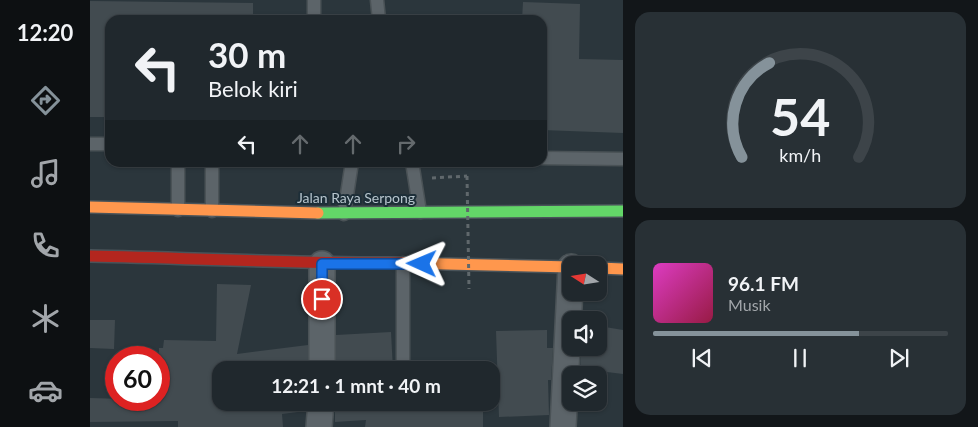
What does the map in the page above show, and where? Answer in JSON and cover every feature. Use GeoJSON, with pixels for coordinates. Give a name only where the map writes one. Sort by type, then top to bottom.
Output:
{"type":"FeatureCollection","features":[{"type":"Feature","properties":{"kind":"main road","name":"Jalan Raya Serpong"},"geometry":{"type":"LineString","coordinates":[[90,207],[344,214],[623,211]]}},
{"type":"Feature","properties":{"kind":"main road"},"geometry":{"type":"LineString","coordinates":[[90,256],[213,258],[322,264],[403,263],[562,267]]}},
{"type":"Feature","properties":{"kind":"main road"},"geometry":{"type":"LineString","coordinates":[[608,268],[623,269]]}},
{"type":"Feature","properties":{"kind":"street"},"geometry":{"type":"LineString","coordinates":[[322,264],[322,361]]}},
{"type":"Feature","properties":{"kind":"street"},"geometry":{"type":"LineString","coordinates":[[563,427],[569,301]]}},
{"type":"Feature","properties":{"kind":"street"},"geometry":{"type":"LineString","coordinates":[[320,427],[321,411]]}},
{"type":"Feature","properties":{"kind":"lane"},"geometry":{"type":"LineString","coordinates":[[314,0],[314,15]]}},
{"type":"Feature","properties":{"kind":"lane"},"geometry":{"type":"LineString","coordinates":[[377,0],[378,15]]}},
{"type":"Feature","properties":{"kind":"lane"},"geometry":{"type":"LineString","coordinates":[[90,144],[105,144]]}},
{"type":"Feature","properties":{"kind":"lane"},"geometry":{"type":"LineString","coordinates":[[547,158],[623,159]]}},
{"type":"Feature","properties":{"kind":"lane"},"geometry":{"type":"LineString","coordinates":[[178,167],[178,210]]}},
{"type":"Feature","properties":{"kind":"lane"},"geometry":{"type":"LineString","coordinates":[[212,167],[212,211]]}},
{"type":"Feature","properties":{"kind":"lane"},"geometry":{"type":"LineString","coordinates":[[344,214],[351,167]]}},
{"type":"Feature","properties":{"kind":"lane"},"geometry":{"type":"LineString","coordinates":[[413,167],[420,212]]}},
{"type":"Feature","properties":{"kind":"lane"},"geometry":{"type":"LineString","coordinates":[[403,263],[403,361]]}},
{"type":"Feature","properties":{"kind":"path"},"geometry":{"type":"LineString","coordinates":[[467,176],[469,289]]}},
{"type":"Feature","properties":{"kind":"building"},"geometry":{"type":"Polygon","coordinates":[[[90,1],[253,3],[253,15],[105,15],[105,117],[90,117],[90,1]]]}},
{"type":"Feature","properties":{"kind":"building"},"geometry":{"type":"Polygon","coordinates":[[[523,2],[580,4],[579,59],[623,60],[623,133],[547,130],[547,15],[522,15],[523,2]]]}},
{"type":"Feature","properties":{"kind":"building"},"geometry":{"type":"Polygon","coordinates":[[[217,284],[251,285],[237,354],[308,345],[308,361],[212,361],[212,411],[306,411],[282,414],[283,427],[178,427],[178,421],[90,422],[90,398],[105,398],[105,411],[170,411],[170,346],[163,346],[164,340],[216,341],[217,284]]]}},
{"type":"Feature","properties":{"kind":"building"},"geometry":{"type":"Polygon","coordinates":[[[90,320],[115,320],[114,346],[105,346],[105,349],[90,348],[90,320]]]}},
{"type":"Feature","properties":{"kind":"building"},"geometry":{"type":"Polygon","coordinates":[[[607,327],[623,330],[623,374],[607,372],[607,366],[580,366],[581,356],[607,356],[607,327]]]}},
{"type":"Feature","properties":{"kind":"building"},"geometry":{"type":"Polygon","coordinates":[[[547,330],[547,348],[553,348],[551,380],[548,380],[549,415],[499,417],[500,361],[497,361],[496,331],[547,330]]]}},
{"type":"Feature","properties":{"kind":"building"},"geometry":{"type":"Polygon","coordinates":[[[391,332],[393,361],[336,361],[336,335],[391,332]]]}},
{"type":"Feature","properties":{"kind":"building"},"geometry":{"type":"Polygon","coordinates":[[[335,411],[483,411],[483,427],[365,427],[366,420],[335,422],[335,411]]]}},
{"type":"Feature","properties":{"kind":"traffic: fast"},"geometry":{"type":"LineString","coordinates":[[318,213],[623,211]]}},
{"type":"Feature","properties":{"kind":"traffic: slow"},"geometry":{"type":"LineString","coordinates":[[90,207],[318,213]]}},
{"type":"Feature","properties":{"kind":"traffic: slow"},"geometry":{"type":"LineString","coordinates":[[403,263],[562,267]]}},
{"type":"Feature","properties":{"kind":"traffic: slow"},"geometry":{"type":"LineString","coordinates":[[608,268],[623,269]]}},
{"type":"Feature","properties":{"kind":"traffic: jam"},"geometry":{"type":"LineString","coordinates":[[90,256],[286,262],[403,263]]}},
{"type":"Feature","properties":{"kind":"route"},"geometry":{"type":"LineString","coordinates":[[322,299],[322,264],[422,264]]}}]}
